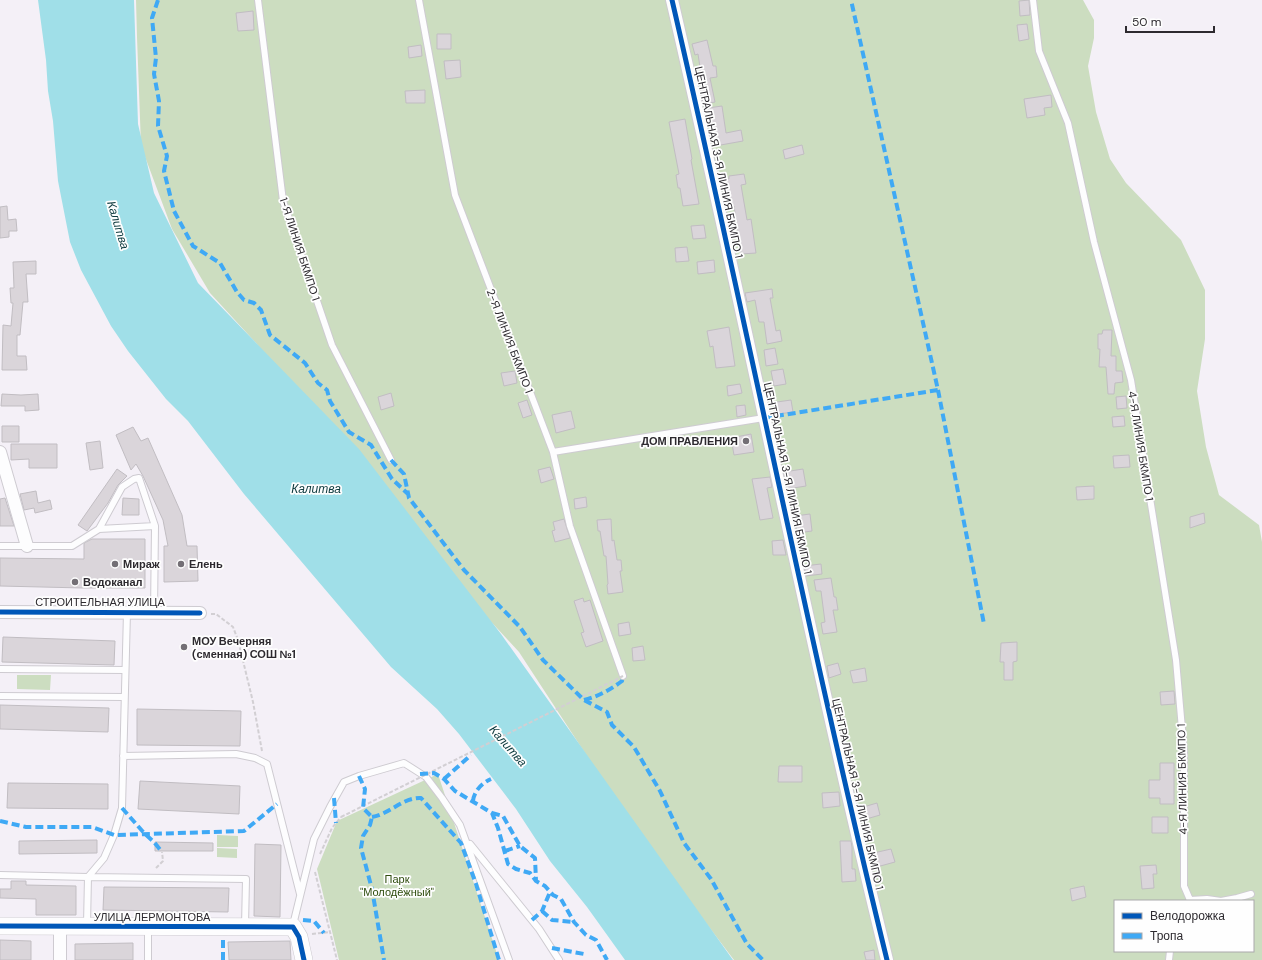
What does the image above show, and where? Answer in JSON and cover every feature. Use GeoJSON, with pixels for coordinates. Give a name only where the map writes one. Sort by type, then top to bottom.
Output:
{"type":"FeatureCollection","features":[{"type":"Feature","properties":{"kind":"street","name":"ЦЕНТРАЛЬНАЯ 3-Я ЛИНИЯ БКМПО 1"},"geometry":{"type":"LineString","coordinates":[[672,0],[707,151],[764,418],[859,846],[887,960]]}},
{"type":"Feature","properties":{"kind":"street"},"geometry":{"type":"LineString","coordinates":[[0,452],[27,546]]}},
{"type":"Feature","properties":{"kind":"street","name":"СТРОИТЕЛЬНАЯ УЛИЦА"},"geometry":{"type":"LineString","coordinates":[[0,612],[200,613]]}},
{"type":"Feature","properties":{"kind":"street","name":"УЛИЦА ЛЕРМОНТОВА"},"geometry":{"type":"LineString","coordinates":[[0,926],[245,927],[296,932]]}},
{"type":"Feature","properties":{"kind":"street"},"geometry":{"type":"LineString","coordinates":[[60,926],[60,960]]}},
{"type":"Feature","properties":{"kind":"street"},"geometry":{"type":"LineString","coordinates":[[296,932],[304,960]]}},
{"type":"Feature","properties":{"kind":"lane","name":"1-Я ЛИНИЯ БКМПО 1"},"geometry":{"type":"LineString","coordinates":[[258,0],[283,201],[332,345],[391,460]]}},
{"type":"Feature","properties":{"kind":"lane","name":"2-Я ЛИНИЯ БКМПО 1"},"geometry":{"type":"LineString","coordinates":[[419,0],[455,195],[553,452],[570,526],[623,676]]}},
{"type":"Feature","properties":{"kind":"lane","name":"4-Я ЛИНИЯ БКМПО 1"},"geometry":{"type":"LineString","coordinates":[[1033,0],[1039,51],[1068,123],[1094,242],[1131,380],[1176,660],[1184,752],[1184,886],[1189,900]]}},
{"type":"Feature","properties":{"kind":"lane"},"geometry":{"type":"LineString","coordinates":[[553,452],[764,418]]}},
{"type":"Feature","properties":{"kind":"lane"},"geometry":{"type":"LineString","coordinates":[[0,546],[72,546],[99,529],[122,487],[134,479],[139,478],[155,526],[154,613]]}},
{"type":"Feature","properties":{"kind":"lane"},"geometry":{"type":"LineString","coordinates":[[99,529],[155,526]]}},
{"type":"Feature","properties":{"kind":"lane"},"geometry":{"type":"LineString","coordinates":[[87,926],[88,877],[104,858],[114,835],[122,808],[127,612]]}},
{"type":"Feature","properties":{"kind":"lane"},"geometry":{"type":"LineString","coordinates":[[0,669],[125,670]]}},
{"type":"Feature","properties":{"kind":"lane"},"geometry":{"type":"LineString","coordinates":[[0,696],[124,697]]}},
{"type":"Feature","properties":{"kind":"lane"},"geometry":{"type":"LineString","coordinates":[[123,756],[236,754],[255,758],[267,764],[300,896]]}},
{"type":"Feature","properties":{"kind":"lane"},"geometry":{"type":"LineString","coordinates":[[296,932],[300,896],[314,839],[330,806],[344,782],[404,763],[426,777],[460,825],[467,840],[509,960]]}},
{"type":"Feature","properties":{"kind":"lane"},"geometry":{"type":"LineString","coordinates":[[467,840],[539,929],[559,960]]}},
{"type":"Feature","properties":{"kind":"lane"},"geometry":{"type":"LineString","coordinates":[[0,875],[246,879],[245,927]]}},
{"type":"Feature","properties":{"kind":"lane"},"geometry":{"type":"LineString","coordinates":[[1226,900],[1251,894]]}},
{"type":"Feature","properties":{"kind":"lane"},"geometry":{"type":"LineString","coordinates":[[1189,900],[1214,900]]}},
{"type":"Feature","properties":{"kind":"lane"},"geometry":{"type":"LineString","coordinates":[[148,926],[148,960]]}},
{"type":"Feature","properties":{"kind":"path"},"geometry":{"type":"LineString","coordinates":[[200,613],[216,614],[233,627],[238,640],[253,702],[264,762]]}},
{"type":"Feature","properties":{"kind":"path"},"geometry":{"type":"LineString","coordinates":[[318,859],[332,828],[342,817],[623,676]]}},
{"type":"Feature","properties":{"kind":"path"},"geometry":{"type":"LineString","coordinates":[[156,878],[156,869],[163,861],[162,852]]}},
{"type":"Feature","properties":{"kind":"path"},"geometry":{"type":"LineString","coordinates":[[316,865],[315,872],[337,960]]}},
{"type":"Feature","properties":{"kind":"path"},"geometry":{"type":"LineString","coordinates":[[312,879],[314,872]]}},
{"type":"Feature","properties":{"kind":"path"},"geometry":{"type":"LineString","coordinates":[[296,932],[299,935],[330,932]]}},
{"type":"Feature","properties":{"kind":"green space"},"geometry":{"type":"Polygon","coordinates":[[[136,0],[1083,0],[1094,20],[1094,38],[1088,66],[1096,112],[1110,159],[1126,183],[1181,240],[1205,290],[1205,339],[1197,391],[1206,447],[1219,495],[1259,525],[1262,542],[1262,960],[734,960],[632,825],[519,652],[448,575],[256,343],[210,293],[172,229],[141,146],[136,0]]]}},
{"type":"Feature","properties":{"kind":"green space"},"geometry":{"type":"Polygon","coordinates":[[[17,675],[51,675],[50,690],[17,689],[17,675]]]}},
{"type":"Feature","properties":{"kind":"green space","name":"Парк \"Молодёжный\""},"geometry":{"type":"Polygon","coordinates":[[[438,774],[499,960],[339,960],[317,869],[337,821],[438,774]]]}},
{"type":"Feature","properties":{"kind":"green space"},"geometry":{"type":"Polygon","coordinates":[[[217,835],[238,836],[238,847],[217,847],[217,835]]]}},
{"type":"Feature","properties":{"kind":"green space"},"geometry":{"type":"Polygon","coordinates":[[[217,848],[237,849],[237,858],[217,857],[217,848]]]}},
{"type":"Feature","properties":{"kind":"water","name":"Калитва"},"geometry":{"type":"Polygon","coordinates":[[[38,0],[134,0],[138,124],[154,193],[198,283],[359,449],[501,634],[733,960],[625,960],[587,907],[550,861],[516,809],[459,734],[437,709],[391,667],[244,494],[188,421],[166,399],[128,351],[111,326],[81,270],[70,242],[58,181],[53,121],[48,91],[46,60],[38,0]]]}},
{"type":"Feature","properties":{"kind":"building"},"geometry":{"type":"Polygon","coordinates":[[[1029,0],[1030,15],[1020,16],[1019,1],[1029,0]]]}},
{"type":"Feature","properties":{"kind":"building"},"geometry":{"type":"Polygon","coordinates":[[[253,11],[254,30],[238,31],[236,13],[253,11]]]}},
{"type":"Feature","properties":{"kind":"building"},"geometry":{"type":"Polygon","coordinates":[[[1027,24],[1029,39],[1019,41],[1017,25],[1027,24]]]}},
{"type":"Feature","properties":{"kind":"building"},"geometry":{"type":"Polygon","coordinates":[[[437,34],[451,34],[451,49],[437,49],[437,34]]]}},
{"type":"Feature","properties":{"kind":"building"},"geometry":{"type":"Polygon","coordinates":[[[707,40],[713,66],[716,66],[717,77],[710,78],[715,102],[703,104],[700,88],[703,87],[698,54],[695,55],[692,44],[707,40]]]}},
{"type":"Feature","properties":{"kind":"building"},"geometry":{"type":"Polygon","coordinates":[[[421,45],[422,56],[409,58],[408,47],[421,45]]]}},
{"type":"Feature","properties":{"kind":"building"},"geometry":{"type":"Polygon","coordinates":[[[460,60],[461,77],[446,79],[444,61],[460,60]]]}},
{"type":"Feature","properties":{"kind":"building"},"geometry":{"type":"Polygon","coordinates":[[[425,90],[425,103],[406,103],[405,91],[425,90]]]}},
{"type":"Feature","properties":{"kind":"building"},"geometry":{"type":"Polygon","coordinates":[[[1051,95],[1052,107],[1044,108],[1045,115],[1027,118],[1024,99],[1051,95]]]}},
{"type":"Feature","properties":{"kind":"building"},"geometry":{"type":"Polygon","coordinates":[[[722,106],[726,133],[741,130],[743,141],[715,146],[708,108],[722,106]]]}},
{"type":"Feature","properties":{"kind":"building"},"geometry":{"type":"Polygon","coordinates":[[[685,119],[699,204],[683,206],[680,188],[678,188],[676,175],[679,174],[669,122],[685,119]]]}},
{"type":"Feature","properties":{"kind":"building"},"geometry":{"type":"Polygon","coordinates":[[[802,145],[804,154],[785,159],[783,150],[802,145]]]}},
{"type":"Feature","properties":{"kind":"building"},"geometry":{"type":"Polygon","coordinates":[[[744,174],[746,184],[741,185],[747,220],[751,219],[756,253],[741,254],[734,206],[726,207],[722,180],[729,179],[729,176],[744,174]]]}},
{"type":"Feature","properties":{"kind":"building"},"geometry":{"type":"Polygon","coordinates":[[[7,206],[8,220],[16,219],[17,231],[9,231],[9,237],[0,238],[0,207],[7,206]]]}},
{"type":"Feature","properties":{"kind":"building"},"geometry":{"type":"Polygon","coordinates":[[[704,225],[706,238],[693,239],[691,226],[704,225]]]}},
{"type":"Feature","properties":{"kind":"building"},"geometry":{"type":"Polygon","coordinates":[[[687,247],[689,261],[676,262],[675,248],[687,247]]]}},
{"type":"Feature","properties":{"kind":"building"},"geometry":{"type":"Polygon","coordinates":[[[714,260],[715,272],[698,274],[697,262],[714,260]]]}},
{"type":"Feature","properties":{"kind":"building"},"geometry":{"type":"Polygon","coordinates":[[[36,261],[36,274],[26,274],[28,302],[23,302],[20,335],[17,335],[17,356],[26,356],[27,370],[2,370],[3,325],[11,326],[13,303],[11,303],[10,288],[14,288],[13,262],[36,261]]]}},
{"type":"Feature","properties":{"kind":"building"},"geometry":{"type":"Polygon","coordinates":[[[772,289],[773,298],[770,298],[776,331],[780,330],[782,341],[767,344],[764,322],[759,322],[755,300],[747,302],[745,293],[772,289]]]}},
{"type":"Feature","properties":{"kind":"building"},"geometry":{"type":"Polygon","coordinates":[[[729,327],[735,366],[716,368],[713,346],[710,347],[707,331],[729,327]]]}},
{"type":"Feature","properties":{"kind":"building"},"geometry":{"type":"Polygon","coordinates":[[[1103,330],[1112,330],[1111,356],[1116,356],[1116,371],[1122,371],[1123,382],[1115,383],[1114,394],[1108,394],[1106,367],[1099,367],[1100,349],[1098,349],[1098,334],[1102,334],[1103,330]]]}},
{"type":"Feature","properties":{"kind":"building"},"geometry":{"type":"Polygon","coordinates":[[[775,348],[778,364],[766,366],[764,350],[775,348]]]}},
{"type":"Feature","properties":{"kind":"building"},"geometry":{"type":"Polygon","coordinates":[[[783,369],[786,384],[774,386],[771,371],[783,369]]]}},
{"type":"Feature","properties":{"kind":"building"},"geometry":{"type":"Polygon","coordinates":[[[515,371],[517,383],[504,386],[501,373],[515,371]]]}},
{"type":"Feature","properties":{"kind":"building"},"geometry":{"type":"Polygon","coordinates":[[[740,384],[742,393],[728,396],[727,386],[740,384]]]}},
{"type":"Feature","properties":{"kind":"building"},"geometry":{"type":"Polygon","coordinates":[[[391,393],[394,406],[381,410],[378,397],[391,393]]]}},
{"type":"Feature","properties":{"kind":"building"},"geometry":{"type":"Polygon","coordinates":[[[2,394],[38,394],[39,410],[25,411],[25,406],[1,406],[2,394]]]}},
{"type":"Feature","properties":{"kind":"building"},"geometry":{"type":"Polygon","coordinates":[[[1126,396],[1127,408],[1117,409],[1116,397],[1126,396]]]}},
{"type":"Feature","properties":{"kind":"building"},"geometry":{"type":"Polygon","coordinates":[[[527,400],[532,415],[523,418],[518,403],[527,400]]]}},
{"type":"Feature","properties":{"kind":"building"},"geometry":{"type":"Polygon","coordinates":[[[791,400],[793,412],[778,414],[777,402],[791,400]]]}},
{"type":"Feature","properties":{"kind":"building"},"geometry":{"type":"Polygon","coordinates":[[[745,405],[746,415],[737,417],[736,406],[745,405]]]}},
{"type":"Feature","properties":{"kind":"building"},"geometry":{"type":"Polygon","coordinates":[[[571,411],[575,428],[556,433],[552,415],[571,411]]]}},
{"type":"Feature","properties":{"kind":"building"},"geometry":{"type":"Polygon","coordinates":[[[1124,416],[1125,426],[1113,427],[1112,417],[1124,416]]]}},
{"type":"Feature","properties":{"kind":"building"},"geometry":{"type":"Polygon","coordinates":[[[2,426],[19,426],[19,442],[2,442],[2,426]]]}},
{"type":"Feature","properties":{"kind":"building"},"geometry":{"type":"Polygon","coordinates":[[[133,427],[141,441],[148,438],[182,515],[187,546],[197,546],[198,581],[164,582],[164,546],[168,546],[163,520],[136,464],[131,470],[116,435],[133,427]]]}},
{"type":"Feature","properties":{"kind":"building"},"geometry":{"type":"Polygon","coordinates":[[[751,434],[754,452],[734,455],[731,438],[751,434]]]}},
{"type":"Feature","properties":{"kind":"building"},"geometry":{"type":"Polygon","coordinates":[[[100,441],[103,468],[90,470],[86,443],[100,441]]]}},
{"type":"Feature","properties":{"kind":"building"},"geometry":{"type":"Polygon","coordinates":[[[11,444],[57,444],[57,468],[29,468],[29,459],[11,460],[11,444]]]}},
{"type":"Feature","properties":{"kind":"building"},"geometry":{"type":"Polygon","coordinates":[[[1129,455],[1130,467],[1114,468],[1113,456],[1129,455]]]}},
{"type":"Feature","properties":{"kind":"building"},"geometry":{"type":"Polygon","coordinates":[[[550,467],[554,479],[541,483],[538,470],[550,467]]]}},
{"type":"Feature","properties":{"kind":"building"},"geometry":{"type":"Polygon","coordinates":[[[117,469],[127,476],[118,485],[108,503],[87,531],[78,525],[117,469]]]}},
{"type":"Feature","properties":{"kind":"building"},"geometry":{"type":"Polygon","coordinates":[[[803,469],[806,486],[787,489],[784,472],[803,469]]]}},
{"type":"Feature","properties":{"kind":"building"},"geometry":{"type":"Polygon","coordinates":[[[770,477],[772,487],[767,488],[773,518],[760,520],[752,479],[770,477]]]}},
{"type":"Feature","properties":{"kind":"building"},"geometry":{"type":"Polygon","coordinates":[[[1094,486],[1094,499],[1077,500],[1076,487],[1094,486]]]}},
{"type":"Feature","properties":{"kind":"building"},"geometry":{"type":"Polygon","coordinates":[[[36,491],[38,503],[50,500],[52,509],[35,513],[34,508],[24,510],[20,494],[36,491]]]}},
{"type":"Feature","properties":{"kind":"building"},"geometry":{"type":"Polygon","coordinates":[[[586,497],[587,507],[575,509],[574,499],[586,497]]]}},
{"type":"Feature","properties":{"kind":"building"},"geometry":{"type":"Polygon","coordinates":[[[5,498],[14,526],[0,526],[0,499],[5,498]]]}},
{"type":"Feature","properties":{"kind":"building"},"geometry":{"type":"Polygon","coordinates":[[[123,498],[139,499],[139,515],[122,515],[123,498]]]}},
{"type":"Feature","properties":{"kind":"building"},"geometry":{"type":"Polygon","coordinates":[[[1204,513],[1205,523],[1190,528],[1190,517],[1204,513]]]}},
{"type":"Feature","properties":{"kind":"building"},"geometry":{"type":"Polygon","coordinates":[[[810,514],[812,531],[797,533],[795,516],[810,514]]]}},
{"type":"Feature","properties":{"kind":"building"},"geometry":{"type":"Polygon","coordinates":[[[564,519],[570,538],[555,542],[552,531],[555,530],[553,522],[564,519]]]}},
{"type":"Feature","properties":{"kind":"building"},"geometry":{"type":"Polygon","coordinates":[[[611,519],[612,541],[614,540],[617,560],[621,560],[622,571],[620,571],[623,592],[608,594],[606,556],[604,556],[597,520],[611,519]]]}},
{"type":"Feature","properties":{"kind":"building"},"geometry":{"type":"Polygon","coordinates":[[[92,539],[145,539],[145,588],[0,586],[0,558],[84,559],[84,543],[92,539]]]}},
{"type":"Feature","properties":{"kind":"building"},"geometry":{"type":"Polygon","coordinates":[[[783,540],[786,555],[773,555],[772,541],[783,540]]]}},
{"type":"Feature","properties":{"kind":"building"},"geometry":{"type":"Polygon","coordinates":[[[821,564],[822,574],[806,576],[804,566],[821,564]]]}},
{"type":"Feature","properties":{"kind":"building"},"geometry":{"type":"Polygon","coordinates":[[[831,578],[838,610],[833,610],[837,632],[823,634],[821,623],[825,622],[821,591],[816,591],[814,580],[831,578]]]}},
{"type":"Feature","properties":{"kind":"building"},"geometry":{"type":"Polygon","coordinates":[[[583,598],[584,602],[590,600],[603,641],[586,647],[581,633],[584,632],[574,601],[583,598]]]}},
{"type":"Feature","properties":{"kind":"building"},"geometry":{"type":"Polygon","coordinates":[[[629,622],[631,634],[619,636],[618,624],[629,622]]]}},
{"type":"Feature","properties":{"kind":"building"},"geometry":{"type":"Polygon","coordinates":[[[3,637],[115,641],[114,665],[2,662],[3,637]]]}},
{"type":"Feature","properties":{"kind":"building"},"geometry":{"type":"Polygon","coordinates":[[[1017,642],[1017,661],[1013,662],[1013,680],[1004,680],[1004,662],[1000,662],[1001,643],[1017,642]]]}},
{"type":"Feature","properties":{"kind":"building"},"geometry":{"type":"Polygon","coordinates":[[[643,646],[645,660],[633,661],[632,648],[643,646]]]}},
{"type":"Feature","properties":{"kind":"building"},"geometry":{"type":"Polygon","coordinates":[[[838,663],[841,674],[829,678],[827,666],[838,663]]]}},
{"type":"Feature","properties":{"kind":"building"},"geometry":{"type":"Polygon","coordinates":[[[865,668],[867,681],[853,683],[850,671],[865,668]]]}},
{"type":"Feature","properties":{"kind":"building"},"geometry":{"type":"Polygon","coordinates":[[[1174,691],[1175,704],[1161,705],[1160,692],[1174,691]]]}},
{"type":"Feature","properties":{"kind":"building"},"geometry":{"type":"Polygon","coordinates":[[[0,705],[109,708],[108,732],[0,729],[0,705]]]}},
{"type":"Feature","properties":{"kind":"building"},"geometry":{"type":"Polygon","coordinates":[[[137,709],[241,711],[240,746],[137,745],[137,709]]]}},
{"type":"Feature","properties":{"kind":"building"},"geometry":{"type":"Polygon","coordinates":[[[1160,763],[1174,763],[1174,804],[1160,804],[1160,798],[1149,798],[1149,780],[1160,780],[1160,763]]]}},
{"type":"Feature","properties":{"kind":"building"},"geometry":{"type":"Polygon","coordinates":[[[779,766],[802,766],[802,782],[778,782],[779,766]]]}},
{"type":"Feature","properties":{"kind":"building"},"geometry":{"type":"Polygon","coordinates":[[[140,781],[240,786],[239,814],[138,809],[140,781]]]}},
{"type":"Feature","properties":{"kind":"building"},"geometry":{"type":"Polygon","coordinates":[[[8,783],[108,784],[108,809],[7,808],[8,783]]]}},
{"type":"Feature","properties":{"kind":"building"},"geometry":{"type":"Polygon","coordinates":[[[839,792],[840,806],[823,808],[822,793],[839,792]]]}},
{"type":"Feature","properties":{"kind":"building"},"geometry":{"type":"Polygon","coordinates":[[[877,803],[880,815],[863,820],[860,808],[877,803]]]}},
{"type":"Feature","properties":{"kind":"building"},"geometry":{"type":"Polygon","coordinates":[[[1152,817],[1168,817],[1168,833],[1152,833],[1152,817]]]}},
{"type":"Feature","properties":{"kind":"building"},"geometry":{"type":"Polygon","coordinates":[[[97,840],[97,853],[19,854],[19,841],[97,840]]]}},
{"type":"Feature","properties":{"kind":"building"},"geometry":{"type":"Polygon","coordinates":[[[840,841],[851,841],[852,869],[855,869],[856,881],[842,882],[840,841]]]}},
{"type":"Feature","properties":{"kind":"building"},"geometry":{"type":"Polygon","coordinates":[[[155,842],[213,843],[213,851],[155,851],[155,842]]]}},
{"type":"Feature","properties":{"kind":"building"},"geometry":{"type":"Polygon","coordinates":[[[255,844],[281,845],[280,917],[254,916],[255,844]]]}},
{"type":"Feature","properties":{"kind":"building"},"geometry":{"type":"Polygon","coordinates":[[[891,849],[895,862],[873,868],[869,854],[891,849]]]}},
{"type":"Feature","properties":{"kind":"building"},"geometry":{"type":"Polygon","coordinates":[[[1156,865],[1157,874],[1153,874],[1154,888],[1142,889],[1140,866],[1156,865]]]}},
{"type":"Feature","properties":{"kind":"building"},"geometry":{"type":"Polygon","coordinates":[[[11,881],[26,881],[26,885],[76,886],[76,915],[36,915],[36,899],[0,898],[0,889],[11,889],[11,881]]]}},
{"type":"Feature","properties":{"kind":"building"},"geometry":{"type":"Polygon","coordinates":[[[1084,886],[1086,897],[1072,901],[1070,889],[1084,886]]]}},
{"type":"Feature","properties":{"kind":"building"},"geometry":{"type":"Polygon","coordinates":[[[104,887],[229,888],[228,912],[103,910],[104,887]]]}},
{"type":"Feature","properties":{"kind":"building"},"geometry":{"type":"Polygon","coordinates":[[[0,940],[31,941],[31,960],[0,960],[0,940]]]}},
{"type":"Feature","properties":{"kind":"building"},"geometry":{"type":"Polygon","coordinates":[[[290,941],[291,960],[229,960],[228,942],[290,941]]]}},
{"type":"Feature","properties":{"kind":"building"},"geometry":{"type":"Polygon","coordinates":[[[133,943],[133,960],[75,960],[75,944],[133,943]]]}},
{"type":"Feature","properties":{"kind":"building"},"geometry":{"type":"Polygon","coordinates":[[[874,950],[875,960],[866,960],[864,952],[874,950]]]}},
{"type":"Feature","properties":{"kind":"marked path"},"geometry":{"type":"LineString","coordinates":[[158,0],[152,18],[156,58],[154,74],[159,101],[158,126],[167,156],[164,171],[174,211],[193,246],[220,263],[237,292],[244,300],[254,303],[261,310],[270,335],[305,363],[318,383],[327,390],[330,401],[349,432],[371,445],[392,479],[408,494]]}},
{"type":"Feature","properties":{"kind":"marked path"},"geometry":{"type":"LineString","coordinates":[[764,418],[938,390],[851,0]]}},
{"type":"Feature","properties":{"kind":"marked path"},"geometry":{"type":"LineString","coordinates":[[938,390],[984,624]]}},
{"type":"Feature","properties":{"kind":"marked path"},"geometry":{"type":"LineString","coordinates":[[391,460],[404,474],[409,498],[464,570],[520,627],[543,660],[584,700],[607,712],[612,725],[634,747],[660,791],[684,843],[711,879],[747,944],[763,960]]}},
{"type":"Feature","properties":{"kind":"marked path"},"geometry":{"type":"LineString","coordinates":[[584,700],[599,695],[613,687],[622,681],[623,676]]}},
{"type":"Feature","properties":{"kind":"marked path"},"geometry":{"type":"LineString","coordinates":[[444,779],[471,755]]}},
{"type":"Feature","properties":{"kind":"marked path"},"geometry":{"type":"LineString","coordinates":[[420,774],[434,773],[444,779],[455,791],[492,813],[498,828],[508,864],[516,869],[530,873],[536,881],[545,886],[553,895],[561,899],[574,922],[586,935],[596,940],[607,960]]}},
{"type":"Feature","properties":{"kind":"marked path"},"geometry":{"type":"LineString","coordinates":[[359,776],[365,789],[363,808],[372,817],[370,825],[363,836],[361,848],[372,889],[384,960]]}},
{"type":"Feature","properties":{"kind":"marked path"},"geometry":{"type":"LineString","coordinates":[[473,801],[479,788],[491,779]]}},
{"type":"Feature","properties":{"kind":"marked path"},"geometry":{"type":"LineString","coordinates":[[334,798],[336,823]]}},
{"type":"Feature","properties":{"kind":"marked path"},"geometry":{"type":"LineString","coordinates":[[372,817],[385,813],[408,800],[421,798],[461,843],[476,884],[499,960]]}},
{"type":"Feature","properties":{"kind":"marked path"},"geometry":{"type":"LineString","coordinates":[[0,821],[26,827],[92,827],[114,835],[244,831],[277,804]]}},
{"type":"Feature","properties":{"kind":"marked path"},"geometry":{"type":"LineString","coordinates":[[122,808],[162,852]]}},
{"type":"Feature","properties":{"kind":"marked path"},"geometry":{"type":"LineString","coordinates":[[492,813],[503,816],[520,846],[535,858],[536,881]]}},
{"type":"Feature","properties":{"kind":"marked path"},"geometry":{"type":"LineString","coordinates":[[505,851],[520,846]]}},
{"type":"Feature","properties":{"kind":"marked path"},"geometry":{"type":"LineString","coordinates":[[532,920],[542,911],[550,892]]}},
{"type":"Feature","properties":{"kind":"marked path"},"geometry":{"type":"LineString","coordinates":[[542,911],[552,920],[574,922]]}},
{"type":"Feature","properties":{"kind":"marked path"},"geometry":{"type":"LineString","coordinates":[[303,920],[314,921],[324,933]]}},
{"type":"Feature","properties":{"kind":"marked path"},"geometry":{"type":"LineString","coordinates":[[223,936],[223,960]]}},
{"type":"Feature","properties":{"kind":"marked path"},"geometry":{"type":"LineString","coordinates":[[552,948],[584,954]]}},
{"type":"Feature","properties":{"kind":"cycle path"},"geometry":{"type":"LineString","coordinates":[[672,0],[726,240],[804,601],[858,841],[887,960]]}},
{"type":"Feature","properties":{"kind":"cycle path"},"geometry":{"type":"LineString","coordinates":[[0,612],[200,613]]}},
{"type":"Feature","properties":{"kind":"cycle path"},"geometry":{"type":"LineString","coordinates":[[0,926],[293,927],[299,937],[304,960]]}},
{"type":"Feature","properties":{"kind":"place","name":"ДОМ ПРАВЛЕНИЯ"},"geometry":{"type":"Point","coordinates":[746,441]}},
{"type":"Feature","properties":{"kind":"place","name":"Мираж"},"geometry":{"type":"Point","coordinates":[115,564]}},
{"type":"Feature","properties":{"kind":"place","name":"Елень"},"geometry":{"type":"Point","coordinates":[181,564]}},
{"type":"Feature","properties":{"kind":"place","name":"Водоканал"},"geometry":{"type":"Point","coordinates":[75,582]}},
{"type":"Feature","properties":{"kind":"place","name":"МОУ Вечерняя (сменная) СОШ №1"},"geometry":{"type":"Point","coordinates":[184,647]}}]}
